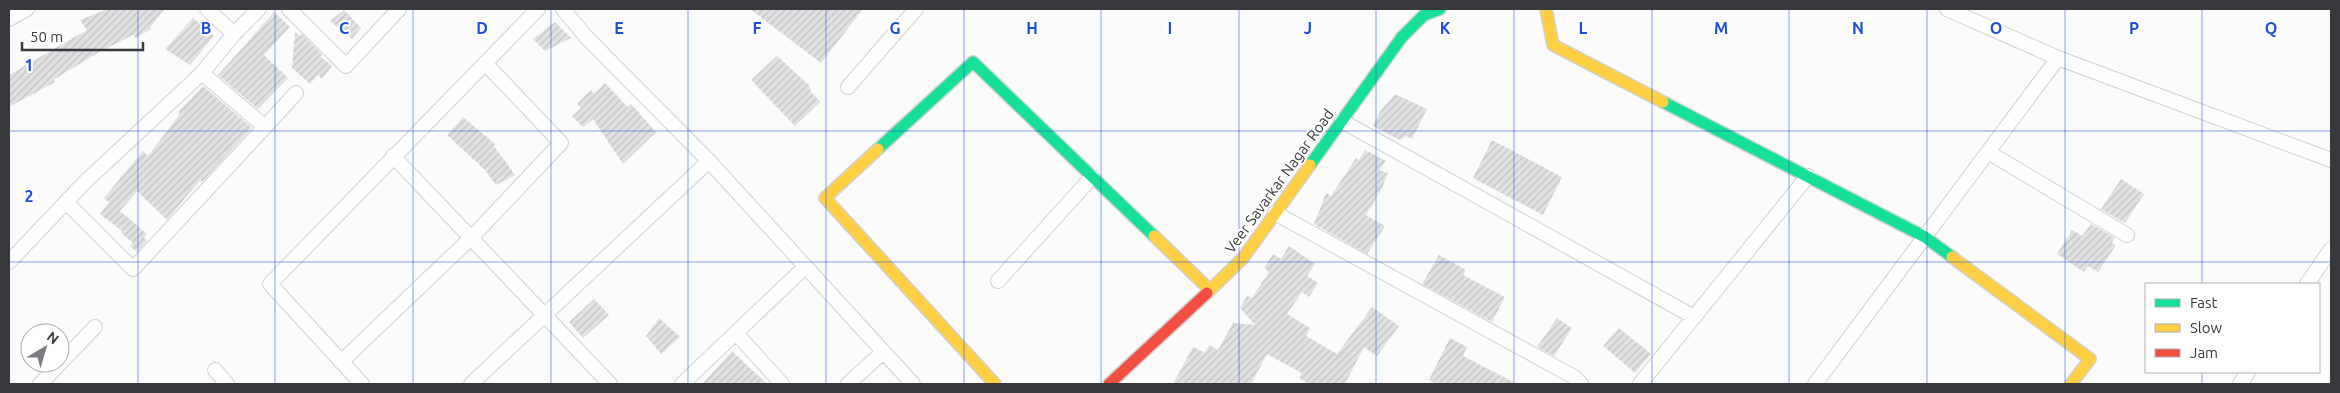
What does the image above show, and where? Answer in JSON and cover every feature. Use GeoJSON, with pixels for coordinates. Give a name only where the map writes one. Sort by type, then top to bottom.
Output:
{"type":"FeatureCollection","features":[{"type":"Feature","properties":{"kind":"street"},"geometry":{"type":"LineString","coordinates":[[9,19],[27,9]]}},
{"type":"Feature","properties":{"kind":"street"},"geometry":{"type":"LineString","coordinates":[[207,9],[234,34]]}},
{"type":"Feature","properties":{"kind":"street"},"geometry":{"type":"LineString","coordinates":[[9,262],[66,202],[202,73],[234,34],[259,9]]}},
{"type":"Feature","properties":{"kind":"street"},"geometry":{"type":"LineString","coordinates":[[289,9],[346,66],[399,9]]}},
{"type":"Feature","properties":{"kind":"street"},"geometry":{"type":"LineString","coordinates":[[362,384],[270,284],[538,9]]}},
{"type":"Feature","properties":{"kind":"street"},"geometry":{"type":"LineString","coordinates":[[563,9],[587,38],[709,161],[913,384]]}},
{"type":"Feature","properties":{"kind":"street"},"geometry":{"type":"LineString","coordinates":[[848,87],[916,9]]}},
{"type":"Feature","properties":{"kind":"street","name":"Veer Savarkar Nagar Road"},"geometry":{"type":"LineString","coordinates":[[1109,384],[1244,258],[1402,37],[1422,12],[1440,9]]}},
{"type":"Feature","properties":{"kind":"street"},"geometry":{"type":"LineString","coordinates":[[1546,9],[1553,45],[1925,237],[2090,360],[2071,384]]}},
{"type":"Feature","properties":{"kind":"street"},"geometry":{"type":"LineString","coordinates":[[1946,9],[2058,58],[2331,160]]}},
{"type":"Feature","properties":{"kind":"street"},"geometry":{"type":"LineString","coordinates":[[1817,384],[2058,58]]}},
{"type":"Feature","properties":{"kind":"street"},"geometry":{"type":"LineString","coordinates":[[995,384],[825,198],[973,62],[1210,290]]}},
{"type":"Feature","properties":{"kind":"street"},"geometry":{"type":"LineString","coordinates":[[341,362],[470,236],[561,143],[485,63]]}},
{"type":"Feature","properties":{"kind":"street"},"geometry":{"type":"LineString","coordinates":[[202,73],[266,127]]}},
{"type":"Feature","properties":{"kind":"street"},"geometry":{"type":"LineString","coordinates":[[66,202],[133,269],[296,93]]}},
{"type":"Feature","properties":{"kind":"street"},"geometry":{"type":"LineString","coordinates":[[1342,121],[1694,318]]}},
{"type":"Feature","properties":{"kind":"street"},"geometry":{"type":"LineString","coordinates":[[1988,152],[2127,235]]}},
{"type":"Feature","properties":{"kind":"street"},"geometry":{"type":"LineString","coordinates":[[393,156],[610,384]]}},
{"type":"Feature","properties":{"kind":"street"},"geometry":{"type":"LineString","coordinates":[[471,384],[709,161]]}},
{"type":"Feature","properties":{"kind":"street"},"geometry":{"type":"LineString","coordinates":[[1640,384],[1808,176]]}},
{"type":"Feature","properties":{"kind":"street"},"geometry":{"type":"LineString","coordinates":[[998,281],[1092,177]]}},
{"type":"Feature","properties":{"kind":"street"},"geometry":{"type":"LineString","coordinates":[[1275,213],[1574,377],[1581,384]]}},
{"type":"Feature","properties":{"kind":"street"},"geometry":{"type":"LineString","coordinates":[[2308,283],[2331,249]]}},
{"type":"Feature","properties":{"kind":"street"},"geometry":{"type":"LineString","coordinates":[[682,384],[805,266]]}},
{"type":"Feature","properties":{"kind":"street"},"geometry":{"type":"LineString","coordinates":[[40,384],[95,327]]}},
{"type":"Feature","properties":{"kind":"street"},"geometry":{"type":"LineString","coordinates":[[736,333],[782,384]]}},
{"type":"Feature","properties":{"kind":"street"},"geometry":{"type":"LineString","coordinates":[[848,384],[883,352]]}},
{"type":"Feature","properties":{"kind":"street"},"geometry":{"type":"LineString","coordinates":[[214,370],[227,384]]}},
{"type":"Feature","properties":{"kind":"street"},"geometry":{"type":"LineString","coordinates":[[2240,384],[2247,373]]}},
{"type":"Feature","properties":{"kind":"building"},"geometry":{"type":"Polygon","coordinates":[[[108,9],[165,9],[150,27],[151,29],[136,38],[133,35],[101,51],[53,80],[55,82],[9,107],[9,75],[87,30],[80,20],[108,9]]]}},
{"type":"Feature","properties":{"kind":"building"},"geometry":{"type":"Polygon","coordinates":[[[750,9],[863,9],[821,63],[750,9]]]}},
{"type":"Feature","properties":{"kind":"building"},"geometry":{"type":"Polygon","coordinates":[[[344,10],[361,28],[352,39],[330,21],[344,10]]]}},
{"type":"Feature","properties":{"kind":"building"},"geometry":{"type":"Polygon","coordinates":[[[274,12],[290,27],[264,55],[288,78],[258,109],[218,75],[274,12]]]}},
{"type":"Feature","properties":{"kind":"building"},"geometry":{"type":"Polygon","coordinates":[[[193,18],[214,36],[190,65],[165,49],[193,18]]]}},
{"type":"Feature","properties":{"kind":"building"},"geometry":{"type":"Polygon","coordinates":[[[555,22],[571,38],[545,51],[533,39],[555,22]]]}},
{"type":"Feature","properties":{"kind":"building"},"geometry":{"type":"Polygon","coordinates":[[[295,32],[300,36],[302,34],[322,55],[321,57],[332,66],[322,79],[318,75],[310,84],[292,68],[295,32]]]}},
{"type":"Feature","properties":{"kind":"building"},"geometry":{"type":"Polygon","coordinates":[[[777,56],[809,85],[811,92],[820,102],[795,126],[751,80],[777,56]]]}},
{"type":"Feature","properties":{"kind":"building"},"geometry":{"type":"Polygon","coordinates":[[[605,83],[628,107],[631,104],[656,132],[623,164],[593,119],[583,127],[572,116],[581,108],[577,104],[591,90],[594,94],[605,83]]]}},
{"type":"Feature","properties":{"kind":"building"},"geometry":{"type":"Polygon","coordinates":[[[203,86],[252,128],[202,182],[200,180],[167,220],[137,191],[120,211],[147,234],[144,237],[147,241],[137,252],[130,246],[133,243],[121,233],[122,231],[100,214],[109,202],[104,198],[143,151],[148,156],[180,114],[178,112],[203,86]]]}},
{"type":"Feature","properties":{"kind":"building"},"geometry":{"type":"Polygon","coordinates":[[[1395,94],[1427,109],[1412,139],[1406,136],[1400,140],[1373,126],[1381,110],[1395,94]]]}},
{"type":"Feature","properties":{"kind":"building"},"geometry":{"type":"Polygon","coordinates":[[[463,117],[495,144],[494,146],[515,175],[496,185],[485,170],[447,135],[463,117]]]}},
{"type":"Feature","properties":{"kind":"building"},"geometry":{"type":"Polygon","coordinates":[[[1492,140],[1562,177],[1543,215],[1473,178],[1492,140]]]}},
{"type":"Feature","properties":{"kind":"building"},"geometry":{"type":"Polygon","coordinates":[[[1365,150],[1386,161],[1379,170],[1388,173],[1381,190],[1366,215],[1385,226],[1367,254],[1314,224],[1326,193],[1331,196],[1356,158],[1359,160],[1365,150]]]}},
{"type":"Feature","properties":{"kind":"building"},"geometry":{"type":"Polygon","coordinates":[[[2121,179],[2144,194],[2125,223],[2101,209],[2121,179]]]}},
{"type":"Feature","properties":{"kind":"building"},"geometry":{"type":"Polygon","coordinates":[[[2091,224],[2115,238],[2112,243],[2116,245],[2098,272],[2088,266],[2084,272],[2057,254],[2072,230],[2082,236],[2091,224]]]}},
{"type":"Feature","properties":{"kind":"building"},"geometry":{"type":"Polygon","coordinates":[[[1289,246],[1315,264],[1307,276],[1318,283],[1309,297],[1302,292],[1287,314],[1310,328],[1306,336],[1337,354],[1372,307],[1399,326],[1377,356],[1364,347],[1345,384],[1309,384],[1299,378],[1302,373],[1267,354],[1251,384],[1173,384],[1193,347],[1205,353],[1209,345],[1218,350],[1233,323],[1255,325],[1240,308],[1247,296],[1252,298],[1269,272],[1264,268],[1273,254],[1281,259],[1289,246]]]}},
{"type":"Feature","properties":{"kind":"building"},"geometry":{"type":"Polygon","coordinates":[[[1439,255],[1466,270],[1463,275],[1505,297],[1492,322],[1422,284],[1439,255]]]}},
{"type":"Feature","properties":{"kind":"building"},"geometry":{"type":"Polygon","coordinates":[[[594,299],[609,315],[583,338],[569,322],[594,299]]]}},
{"type":"Feature","properties":{"kind":"building"},"geometry":{"type":"Polygon","coordinates":[[[659,318],[680,337],[661,354],[646,336],[659,318]]]}},
{"type":"Feature","properties":{"kind":"building"},"geometry":{"type":"Polygon","coordinates":[[[1557,318],[1572,328],[1554,356],[1537,347],[1557,318]]]}},
{"type":"Feature","properties":{"kind":"building"},"geometry":{"type":"Polygon","coordinates":[[[1619,328],[1651,354],[1635,373],[1603,346],[1619,328]]]}},
{"type":"Feature","properties":{"kind":"building"},"geometry":{"type":"Polygon","coordinates":[[[1450,338],[1467,347],[1463,356],[1517,384],[1436,384],[1429,380],[1450,338]]]}},
{"type":"Feature","properties":{"kind":"building"},"geometry":{"type":"Polygon","coordinates":[[[732,351],[767,384],[702,384],[732,351]]]}},
{"type":"Feature","properties":{"kind":"traffic: fast"},"geometry":{"type":"LineString","coordinates":[[1310,165],[1402,37],[1424,15],[1440,9]]}},
{"type":"Feature","properties":{"kind":"traffic: fast"},"geometry":{"type":"LineString","coordinates":[[878,149],[973,62],[1154,236]]}},
{"type":"Feature","properties":{"kind":"traffic: fast"},"geometry":{"type":"LineString","coordinates":[[1663,102],[1925,237],[1952,257]]}},
{"type":"Feature","properties":{"kind":"traffic: slow"},"geometry":{"type":"LineString","coordinates":[[1546,9],[1553,45],[1663,102]]}},
{"type":"Feature","properties":{"kind":"traffic: slow"},"geometry":{"type":"LineString","coordinates":[[878,149],[825,198],[995,384]]}},
{"type":"Feature","properties":{"kind":"traffic: slow"},"geometry":{"type":"LineString","coordinates":[[1207,293],[1243,258],[1310,165]]}},
{"type":"Feature","properties":{"kind":"traffic: slow"},"geometry":{"type":"LineString","coordinates":[[1154,236],[1210,290]]}},
{"type":"Feature","properties":{"kind":"traffic: slow"},"geometry":{"type":"LineString","coordinates":[[1952,257],[2090,359],[2071,384]]}},
{"type":"Feature","properties":{"kind":"traffic: jam"},"geometry":{"type":"LineString","coordinates":[[1109,384],[1207,293]]}}]}
